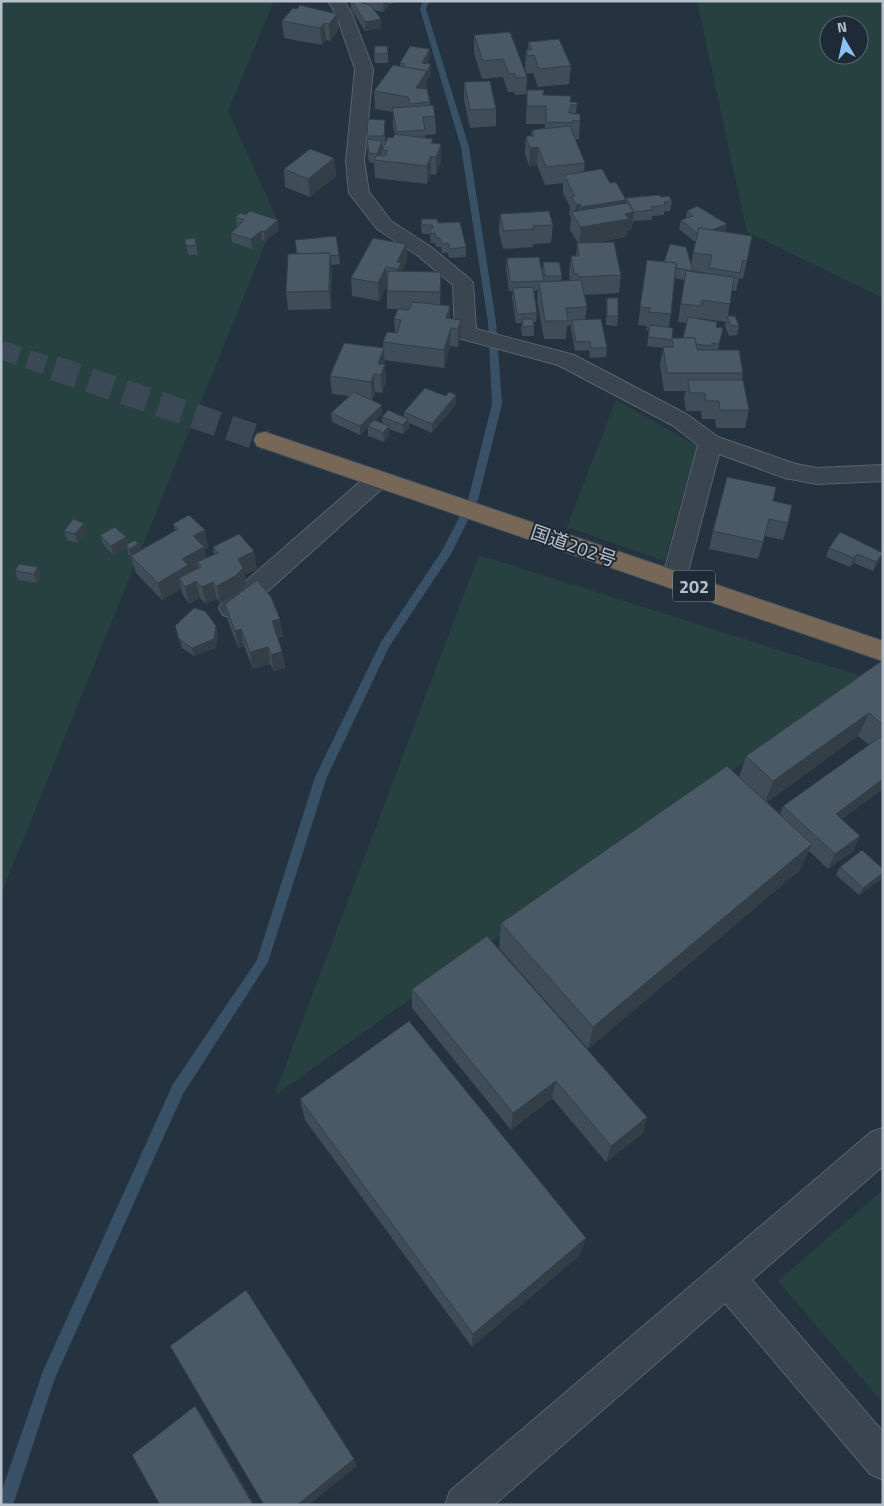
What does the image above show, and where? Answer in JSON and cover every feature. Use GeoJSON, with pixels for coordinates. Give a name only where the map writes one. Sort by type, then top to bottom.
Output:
{"type":"FeatureCollection","features":[{"type":"Feature","properties":{"kind":"highway","name":"国道202号"},"geometry":{"type":"LineString","coordinates":[[265,440],[883,651]]}},
{"type":"Feature","properties":{"kind":"street"},"geometry":{"type":"LineString","coordinates":[[336,1],[344,14],[364,69],[355,161],[359,193],[384,226],[424,251],[463,282],[466,333],[566,360],[680,420],[710,443],[801,474],[817,476],[883,473]]}},
{"type":"Feature","properties":{"kind":"street"},"geometry":{"type":"LineString","coordinates":[[674,579],[710,443]]}},
{"type":"Feature","properties":{"kind":"street"},"geometry":{"type":"LineString","coordinates":[[232,608],[378,479]]}},
{"type":"Feature","properties":{"kind":"street"},"geometry":{"type":"LineString","coordinates":[[464,1505],[883,1144]]}},
{"type":"Feature","properties":{"kind":"street"},"geometry":{"type":"LineString","coordinates":[[727,1278],[883,1461]]}},
{"type":"Feature","properties":{"kind":"green space"},"geometry":{"type":"Polygon","coordinates":[[[1,1],[274,1],[228,111],[276,217],[1,894],[1,1]]]}},
{"type":"Feature","properties":{"kind":"green space"},"geometry":{"type":"Polygon","coordinates":[[[697,1],[883,1],[883,298],[747,232],[697,1]]]}},
{"type":"Feature","properties":{"kind":"green space"},"geometry":{"type":"Polygon","coordinates":[[[616,400],[697,446],[664,561],[567,527],[616,400]]]}},
{"type":"Feature","properties":{"kind":"green space"},"geometry":{"type":"Polygon","coordinates":[[[479,555],[864,677],[274,1096],[479,555]]]}},
{"type":"Feature","properties":{"kind":"green space"},"geometry":{"type":"Polygon","coordinates":[[[883,1190],[883,1403],[778,1281],[883,1190]]]}},
{"type":"Feature","properties":{"kind":"building"},"geometry":{"type":"Polygon","coordinates":[[[352,1],[370,5],[381,19],[365,22],[352,1]]]}},
{"type":"Feature","properties":{"kind":"building"},"geometry":{"type":"Polygon","coordinates":[[[300,5],[337,14],[329,24],[324,23],[320,28],[282,21],[293,8],[297,9],[300,5]]]}},
{"type":"Feature","properties":{"kind":"building"},"geometry":{"type":"Polygon","coordinates":[[[510,32],[527,77],[516,78],[515,74],[509,74],[503,59],[483,61],[474,35],[510,32]]]}},
{"type":"Feature","properties":{"kind":"building"},"geometry":{"type":"Polygon","coordinates":[[[559,39],[571,66],[539,69],[534,55],[528,56],[526,50],[532,50],[528,42],[559,39]]]}},
{"type":"Feature","properties":{"kind":"building"},"geometry":{"type":"Polygon","coordinates":[[[375,46],[388,46],[387,54],[374,54],[375,46]]]}},
{"type":"Feature","properties":{"kind":"building"},"geometry":{"type":"Polygon","coordinates":[[[410,46],[430,49],[422,63],[431,64],[427,72],[403,67],[405,64],[400,63],[410,46]]]}},
{"type":"Feature","properties":{"kind":"building"},"geometry":{"type":"Polygon","coordinates":[[[393,65],[427,71],[416,88],[427,89],[430,102],[410,104],[408,97],[374,91],[393,65]]]}},
{"type":"Feature","properties":{"kind":"building"},"geometry":{"type":"Polygon","coordinates":[[[490,81],[496,109],[470,110],[464,82],[490,81]]]}},
{"type":"Feature","properties":{"kind":"building"},"geometry":{"type":"Polygon","coordinates":[[[527,90],[544,90],[543,95],[571,96],[570,102],[577,102],[577,105],[571,105],[569,113],[580,114],[580,121],[572,121],[572,123],[546,122],[546,106],[527,106],[527,90]]]}},
{"type":"Feature","properties":{"kind":"building"},"geometry":{"type":"Polygon","coordinates":[[[433,105],[435,116],[423,117],[425,130],[397,132],[392,108],[433,105]]]}},
{"type":"Feature","properties":{"kind":"building"},"geometry":{"type":"Polygon","coordinates":[[[368,119],[385,120],[384,136],[367,136],[368,119]]]}},
{"type":"Feature","properties":{"kind":"building"},"geometry":{"type":"Polygon","coordinates":[[[570,126],[585,163],[546,167],[538,147],[530,148],[526,136],[534,136],[532,130],[570,126]]]}},
{"type":"Feature","properties":{"kind":"building"},"geometry":{"type":"Polygon","coordinates":[[[395,134],[433,139],[431,143],[441,144],[436,157],[431,156],[427,166],[374,160],[377,155],[385,156],[387,151],[382,150],[388,137],[393,138],[395,134]]]}},
{"type":"Feature","properties":{"kind":"building"},"geometry":{"type":"Polygon","coordinates":[[[367,139],[382,141],[377,154],[369,153],[367,139]]]}},
{"type":"Feature","properties":{"kind":"building"},"geometry":{"type":"Polygon","coordinates":[[[310,149],[334,158],[308,179],[284,169],[310,149]]]}},
{"type":"Feature","properties":{"kind":"building"},"geometry":{"type":"Polygon","coordinates":[[[602,169],[610,183],[616,182],[626,200],[581,207],[580,204],[576,205],[571,196],[575,196],[564,175],[602,169]]]}},
{"type":"Feature","properties":{"kind":"building"},"geometry":{"type":"Polygon","coordinates":[[[660,195],[661,197],[669,196],[672,202],[664,202],[665,205],[651,207],[653,210],[634,212],[626,198],[660,195]]]}},
{"type":"Feature","properties":{"kind":"building"},"geometry":{"type":"Polygon","coordinates":[[[628,203],[634,212],[625,214],[629,219],[581,227],[571,212],[628,203]]]}},
{"type":"Feature","properties":{"kind":"building"},"geometry":{"type":"Polygon","coordinates":[[[697,206],[727,224],[712,230],[699,228],[698,234],[681,220],[693,216],[687,211],[697,206]]]}},
{"type":"Feature","properties":{"kind":"building"},"geometry":{"type":"Polygon","coordinates":[[[250,211],[278,220],[264,232],[261,231],[251,239],[231,233],[244,220],[236,217],[240,213],[246,215],[250,211]]]}},
{"type":"Feature","properties":{"kind":"building"},"geometry":{"type":"Polygon","coordinates":[[[549,211],[553,225],[533,226],[534,229],[504,231],[500,214],[549,211]]]}},
{"type":"Feature","properties":{"kind":"building"},"geometry":{"type":"Polygon","coordinates":[[[421,219],[437,219],[438,223],[460,222],[466,247],[450,249],[448,243],[442,244],[440,238],[436,238],[435,233],[431,234],[430,228],[433,228],[432,225],[422,225],[421,219]]]}},
{"type":"Feature","properties":{"kind":"building"},"geometry":{"type":"Polygon","coordinates":[[[699,228],[752,236],[747,261],[743,260],[740,273],[709,268],[712,255],[693,253],[699,228]]]}},
{"type":"Feature","properties":{"kind":"building"},"geometry":{"type":"Polygon","coordinates":[[[336,236],[339,255],[330,256],[330,253],[297,254],[295,240],[336,236]]]}},
{"type":"Feature","properties":{"kind":"building"},"geometry":{"type":"Polygon","coordinates":[[[195,238],[196,245],[186,246],[185,239],[195,238]]]}},
{"type":"Feature","properties":{"kind":"building"},"geometry":{"type":"Polygon","coordinates":[[[373,238],[406,244],[397,262],[401,263],[398,269],[386,267],[378,283],[351,278],[373,238]]]}},
{"type":"Feature","properties":{"kind":"building"},"geometry":{"type":"Polygon","coordinates":[[[614,242],[621,275],[579,277],[578,274],[574,274],[571,256],[579,256],[577,243],[614,242]]]}},
{"type":"Feature","properties":{"kind":"building"},"geometry":{"type":"Polygon","coordinates":[[[670,244],[686,247],[693,271],[676,268],[676,263],[664,262],[670,244]]]}},
{"type":"Feature","properties":{"kind":"building"},"geometry":{"type":"Polygon","coordinates":[[[330,253],[329,291],[286,292],[288,254],[330,253]]]}},
{"type":"Feature","properties":{"kind":"building"},"geometry":{"type":"Polygon","coordinates":[[[539,257],[544,281],[510,282],[507,258],[539,257]]]}},
{"type":"Feature","properties":{"kind":"building"},"geometry":{"type":"Polygon","coordinates":[[[647,260],[676,263],[671,314],[649,312],[650,308],[640,307],[647,260]]]}},
{"type":"Feature","properties":{"kind":"building"},"geometry":{"type":"Polygon","coordinates":[[[543,262],[559,262],[562,276],[545,276],[543,262]]]}},
{"type":"Feature","properties":{"kind":"building"},"geometry":{"type":"Polygon","coordinates":[[[388,271],[441,272],[440,292],[387,291],[388,271]]]}},
{"type":"Feature","properties":{"kind":"building"},"geometry":{"type":"Polygon","coordinates":[[[686,271],[734,277],[730,304],[702,300],[701,306],[681,304],[686,271]]]}},
{"type":"Feature","properties":{"kind":"building"},"geometry":{"type":"Polygon","coordinates":[[[581,280],[587,307],[566,308],[568,321],[545,321],[539,282],[581,280]]]}},
{"type":"Feature","properties":{"kind":"building"},"geometry":{"type":"Polygon","coordinates":[[[533,287],[537,313],[517,314],[513,288],[533,287]]]}},
{"type":"Feature","properties":{"kind":"building"},"geometry":{"type":"Polygon","coordinates":[[[607,298],[618,298],[618,316],[607,316],[607,298]]]}},
{"type":"Feature","properties":{"kind":"building"},"geometry":{"type":"Polygon","coordinates":[[[412,302],[450,306],[446,318],[461,320],[458,329],[451,328],[444,350],[383,342],[387,332],[397,333],[401,320],[394,319],[398,309],[409,310],[412,302]]]}},
{"type":"Feature","properties":{"kind":"building"},"geometry":{"type":"Polygon","coordinates":[[[727,316],[735,316],[739,326],[731,326],[727,316]]]}},
{"type":"Feature","properties":{"kind":"building"},"geometry":{"type":"Polygon","coordinates":[[[688,317],[717,322],[716,327],[723,328],[719,344],[712,343],[712,346],[696,344],[695,338],[683,338],[688,317]]]}},
{"type":"Feature","properties":{"kind":"building"},"geometry":{"type":"Polygon","coordinates":[[[522,319],[533,319],[534,326],[523,327],[522,319]]]}},
{"type":"Feature","properties":{"kind":"building"},"geometry":{"type":"Polygon","coordinates":[[[601,319],[607,348],[591,348],[590,341],[576,342],[572,320],[601,319]]]}},
{"type":"Feature","properties":{"kind":"building"},"geometry":{"type":"Polygon","coordinates":[[[650,325],[673,328],[672,340],[648,337],[650,325]]]}},
{"type":"Feature","properties":{"kind":"building"},"geometry":{"type":"Polygon","coordinates":[[[672,338],[695,338],[697,350],[739,350],[743,373],[667,373],[663,347],[673,347],[672,338]]]}},
{"type":"Feature","properties":{"kind":"building"},"geometry":{"type":"Polygon","coordinates":[[[344,343],[384,348],[378,364],[385,364],[381,375],[374,374],[371,382],[330,376],[344,343]]]}},
{"type":"Feature","properties":{"kind":"building"},"geometry":{"type":"Polygon","coordinates":[[[688,380],[743,380],[749,410],[720,410],[719,401],[706,401],[705,393],[690,393],[688,380]]]}},
{"type":"Feature","properties":{"kind":"building"},"geometry":{"type":"Polygon","coordinates":[[[425,388],[446,396],[449,392],[456,395],[432,424],[404,412],[425,388]]]}},
{"type":"Feature","properties":{"kind":"building"},"geometry":{"type":"Polygon","coordinates":[[[354,392],[382,405],[360,426],[331,413],[354,392]]]}},
{"type":"Feature","properties":{"kind":"building"},"geometry":{"type":"Polygon","coordinates":[[[388,410],[408,419],[403,425],[382,417],[388,410]]]}},
{"type":"Feature","properties":{"kind":"building"},"geometry":{"type":"Polygon","coordinates":[[[374,420],[389,426],[383,433],[368,426],[374,420]]]}},
{"type":"Feature","properties":{"kind":"building"},"geometry":{"type":"Polygon","coordinates":[[[727,477],[776,487],[773,501],[792,505],[788,523],[769,519],[763,542],[713,531],[727,477]]]}},
{"type":"Feature","properties":{"kind":"building"},"geometry":{"type":"Polygon","coordinates":[[[189,515],[205,530],[193,536],[204,547],[182,559],[188,565],[158,583],[131,556],[178,529],[173,524],[189,515]]]}},
{"type":"Feature","properties":{"kind":"building"},"geometry":{"type":"Polygon","coordinates":[[[73,519],[84,523],[75,534],[64,531],[73,519]]]}},
{"type":"Feature","properties":{"kind":"building"},"geometry":{"type":"Polygon","coordinates":[[[115,527],[126,537],[111,546],[100,535],[115,527]]]}},
{"type":"Feature","properties":{"kind":"building"},"geometry":{"type":"Polygon","coordinates":[[[840,532],[883,553],[876,562],[857,554],[854,558],[829,548],[840,532]]]}},
{"type":"Feature","properties":{"kind":"building"},"geometry":{"type":"Polygon","coordinates":[[[239,534],[254,551],[238,559],[243,568],[235,576],[217,586],[213,582],[202,587],[196,581],[185,587],[179,578],[201,567],[197,562],[218,553],[213,547],[239,534]]]}},
{"type":"Feature","properties":{"kind":"building"},"geometry":{"type":"Polygon","coordinates":[[[135,540],[138,544],[129,549],[126,545],[135,540]]]}},
{"type":"Feature","properties":{"kind":"building"},"geometry":{"type":"Polygon","coordinates":[[[19,564],[38,567],[34,574],[15,571],[19,564]]]}},
{"type":"Feature","properties":{"kind":"building"},"geometry":{"type":"Polygon","coordinates":[[[257,580],[271,597],[280,619],[272,621],[282,651],[271,655],[268,647],[250,652],[241,629],[235,631],[225,604],[257,580]]]}},
{"type":"Feature","properties":{"kind":"building"},"geometry":{"type":"Polygon","coordinates":[[[194,608],[205,611],[216,626],[214,639],[192,648],[179,639],[175,626],[194,608]]]}},
{"type":"Feature","properties":{"kind":"building"},"geometry":{"type":"Polygon","coordinates":[[[883,660],[883,725],[869,713],[773,781],[746,756],[883,660]]]}},
{"type":"Feature","properties":{"kind":"building"},"geometry":{"type":"Polygon","coordinates":[[[880,737],[883,740],[883,779],[836,814],[860,836],[835,854],[783,806],[880,737]]]}},
{"type":"Feature","properties":{"kind":"building"},"geometry":{"type":"Polygon","coordinates":[[[727,766],[812,844],[593,1027],[501,923],[727,766]]]}},
{"type":"Feature","properties":{"kind":"building"},"geometry":{"type":"Polygon","coordinates":[[[862,850],[883,869],[883,873],[863,888],[840,867],[862,850]]]}},
{"type":"Feature","properties":{"kind":"building"},"geometry":{"type":"Polygon","coordinates":[[[487,936],[647,1117],[611,1146],[556,1081],[513,1113],[412,989],[487,936]]]}},
{"type":"Feature","properties":{"kind":"building"},"geometry":{"type":"Polygon","coordinates":[[[409,1021],[586,1238],[473,1334],[300,1099],[409,1021]]]}},
{"type":"Feature","properties":{"kind":"building"},"geometry":{"type":"Polygon","coordinates":[[[246,1290],[354,1459],[297,1505],[264,1505],[170,1346],[246,1290]]]}},
{"type":"Feature","properties":{"kind":"building"},"geometry":{"type":"Polygon","coordinates":[[[195,1406],[253,1505],[160,1505],[132,1455],[195,1406]]]}},
{"type":"Feature","properties":{"kind":"waterway"},"geometry":{"type":"LineString","coordinates":[[5,1505],[48,1376],[178,1089],[262,962],[321,777],[385,645],[447,551],[473,500],[497,404],[492,322],[465,147],[423,9],[426,1]]}},
{"type":"Feature","properties":{"kind":"tunnel"},"geometry":{"type":"LineString","coordinates":[[1,350],[57,369]]}},
{"type":"Feature","properties":{"kind":"tunnel"},"geometry":{"type":"LineString","coordinates":[[54,368],[265,440]]}}]}
